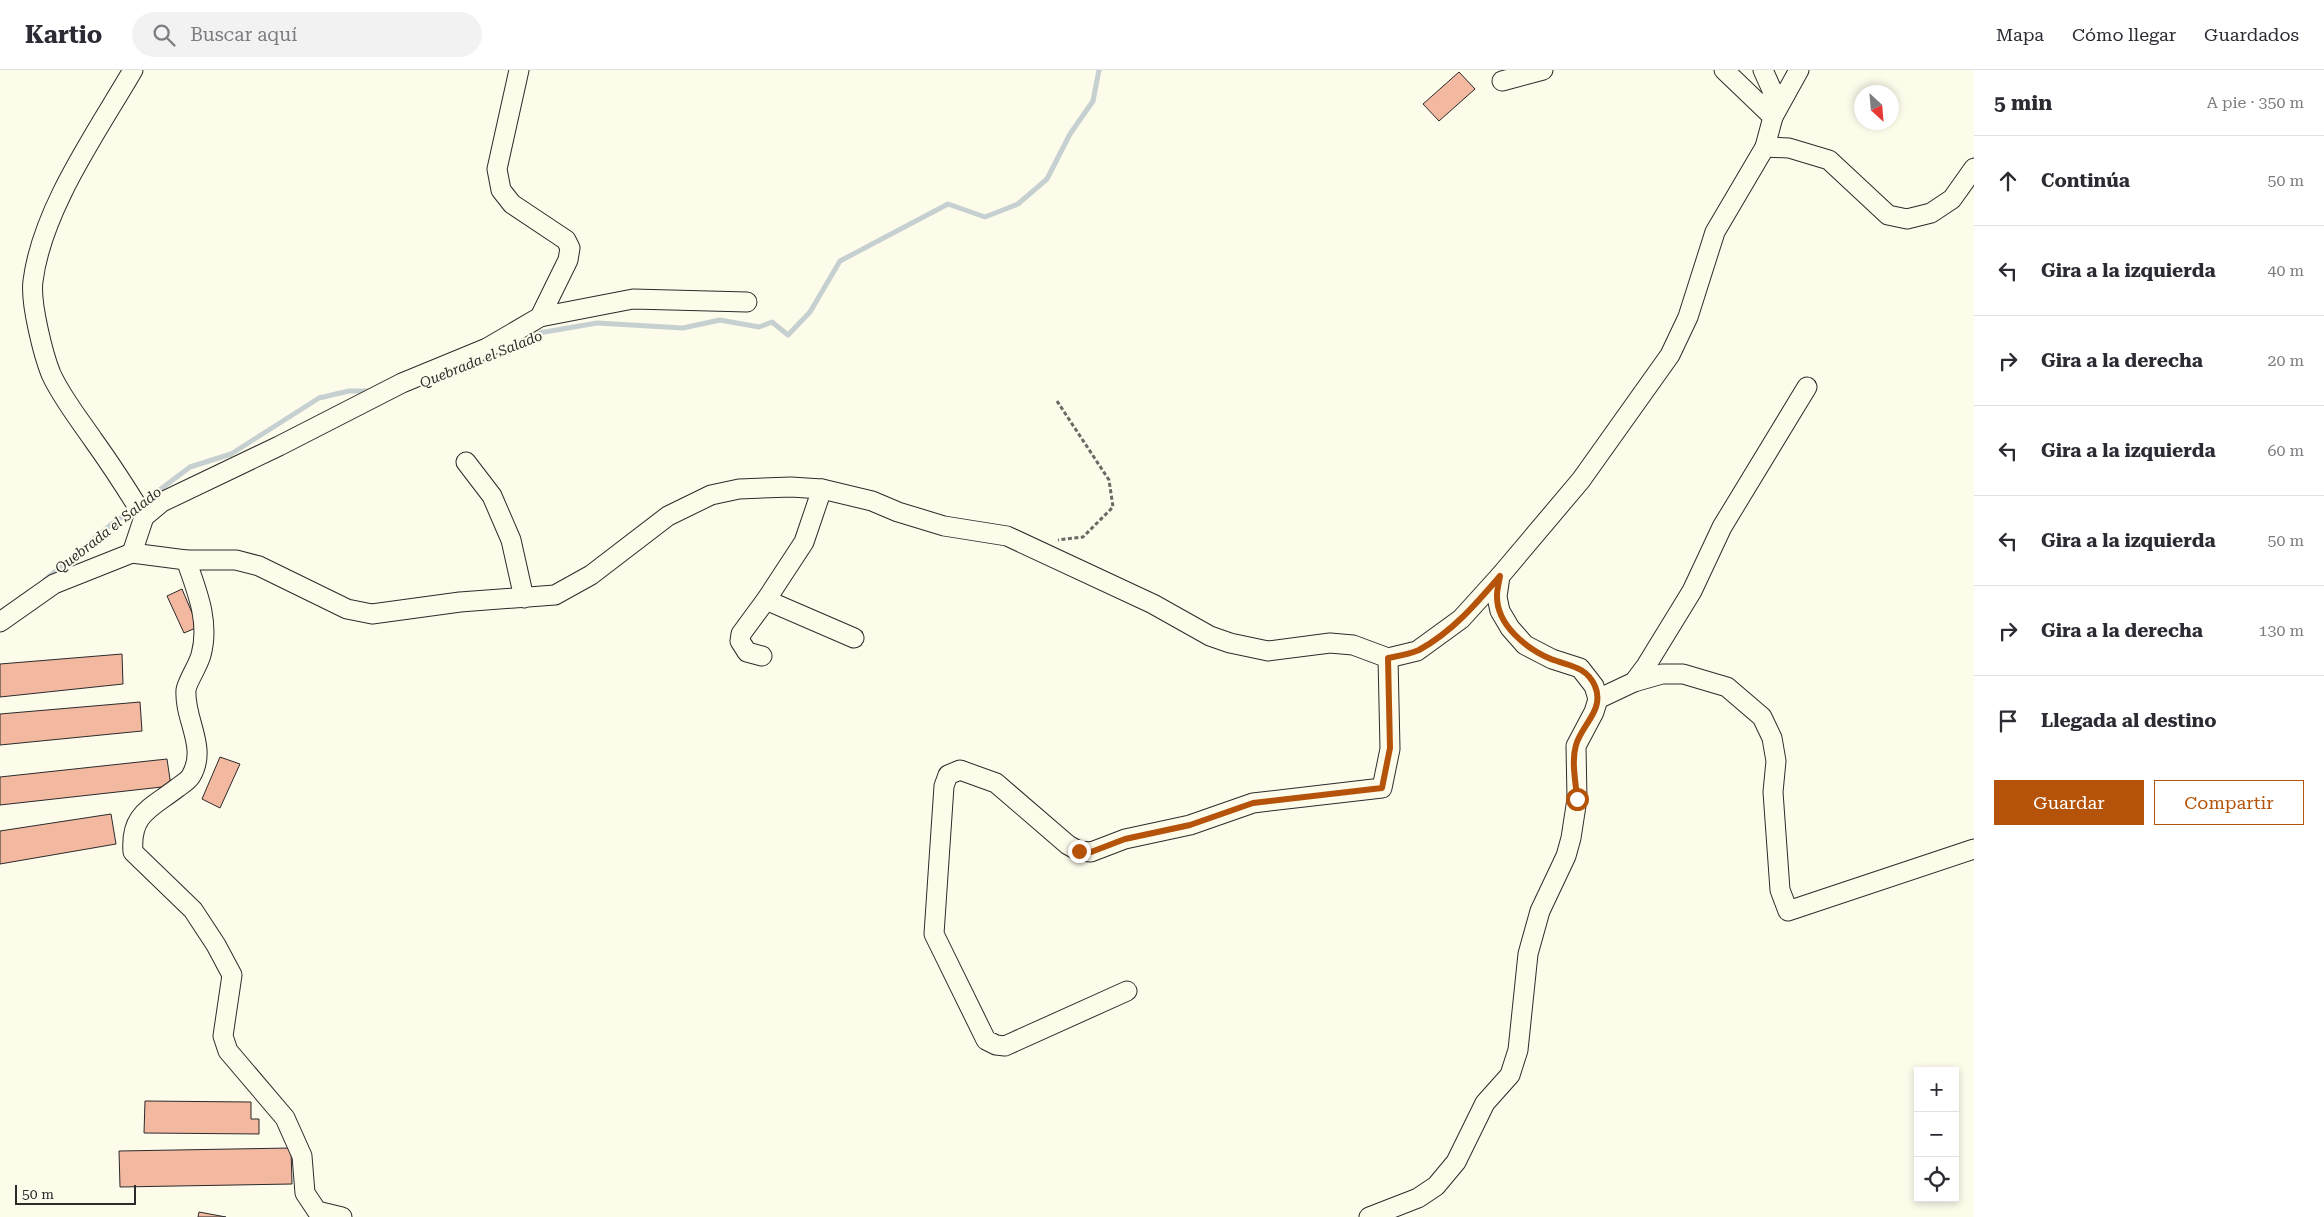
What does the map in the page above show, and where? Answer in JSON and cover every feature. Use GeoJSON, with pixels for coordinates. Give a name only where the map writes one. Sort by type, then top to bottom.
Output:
{"type":"FeatureCollection","features":[{"type":"Feature","properties":{"kind":"street"},"geometry":{"type":"LineString","coordinates":[[133,70],[75,170],[63,195],[43,238],[32,283],[37,325],[51,373],[70,407],[124,484],[144,517]]}},
{"type":"Feature","properties":{"kind":"street"},"geometry":{"type":"LineString","coordinates":[[519,70],[497,169],[501,190],[512,204],[566,240],[570,248],[568,260],[540,317]]}},
{"type":"Feature","properties":{"kind":"street"},"geometry":{"type":"LineString","coordinates":[[1502,81],[1543,70]]}},
{"type":"Feature","properties":{"kind":"street"},"geometry":{"type":"LineString","coordinates":[[1724,70],[1773,118]]}},
{"type":"Feature","properties":{"kind":"street"},"geometry":{"type":"LineString","coordinates":[[1763,70],[1772,90],[1773,118]]}},
{"type":"Feature","properties":{"kind":"street"},"geometry":{"type":"LineString","coordinates":[[0,622],[54,584],[132,553],[186,560],[236,560],[259,566],[347,609],[372,614],[460,602],[555,596],[590,575],[668,516],[711,495],[739,489],[791,487],[822,489],[872,500],[898,512],[944,526],[1007,536],[1153,604],[1210,636],[1230,643],[1268,651],[1330,643],[1353,645],[1388,658],[1417,651],[1443,634],[1461,619],[1500,576],[1581,480],[1670,355],[1688,317],[1714,232],[1765,147],[1773,118],[1799,70]]}},
{"type":"Feature","properties":{"kind":"street"},"geometry":{"type":"LineString","coordinates":[[1765,147],[1789,148],[1829,160],[1888,215],[1907,219],[1931,213],[1952,199],[1974,168]]}},
{"type":"Feature","properties":{"kind":"street"},"geometry":{"type":"LineString","coordinates":[[132,553],[144,517],[162,502],[279,446],[402,383],[487,348],[540,317],[633,299],[747,302]]}},
{"type":"Feature","properties":{"kind":"street"},"geometry":{"type":"LineString","coordinates":[[1634,682],[1646,666],[1692,591],[1722,527],[1807,387]]}},
{"type":"Feature","properties":{"kind":"street"},"geometry":{"type":"LineString","coordinates":[[466,462],[492,496],[511,540],[524,598]]}},
{"type":"Feature","properties":{"kind":"street"},"geometry":{"type":"LineString","coordinates":[[762,656],[747,652],[740,641],[741,634],[804,542],[822,489]]}},
{"type":"Feature","properties":{"kind":"street"},"geometry":{"type":"LineString","coordinates":[[186,560],[201,603],[206,638],[197,668],[186,689],[189,715],[198,746],[196,764],[190,778],[141,815],[132,834],[133,852],[192,910],[216,945],[232,975],[224,1036],[228,1051],[286,1118],[302,1156],[305,1193],[317,1211],[342,1217]]}},
{"type":"Feature","properties":{"kind":"street"},"geometry":{"type":"LineString","coordinates":[[1369,1217],[1418,1198],[1436,1186],[1456,1162],[1485,1103],[1510,1075],[1518,1050],[1528,954],[1540,911],[1566,856],[1571,838],[1577,799],[1576,746],[1594,712],[1598,699],[1594,686],[1580,668],[1552,659],[1525,645],[1510,628],[1500,611],[1497,597],[1500,576]]}},
{"type":"Feature","properties":{"kind":"street"},"geometry":{"type":"LineString","coordinates":[[766,600],[854,638]]}},
{"type":"Feature","properties":{"kind":"street"},"geometry":{"type":"LineString","coordinates":[[1127,991],[1005,1046],[996,1045],[986,1040],[934,934],[944,786],[948,775],[960,770],[996,782],[1068,845],[1079,851],[1091,852],[1125,839],[1190,825],[1253,803],[1382,788],[1390,748],[1388,658]]}},
{"type":"Feature","properties":{"kind":"street"},"geometry":{"type":"LineString","coordinates":[[1598,699],[1634,682],[1662,674],[1683,674],[1727,687],[1762,717],[1772,738],[1776,761],[1773,792],[1780,890],[1788,912],[1974,850]]}},
{"type":"Feature","properties":{"kind":"path"},"geometry":{"type":"LineString","coordinates":[[1053,540],[1083,537],[1113,507],[1109,480],[1057,401]]}},
{"type":"Feature","properties":{"kind":"building"},"geometry":{"type":"Polygon","coordinates":[[[1459,72],[1475,89],[1439,121],[1423,104],[1459,72]]]}},
{"type":"Feature","properties":{"kind":"building"},"geometry":{"type":"Polygon","coordinates":[[[182,589],[198,627],[184,633],[167,596],[182,589]]]}},
{"type":"Feature","properties":{"kind":"building"},"geometry":{"type":"Polygon","coordinates":[[[122,654],[123,684],[0,697],[0,664],[122,654]]]}},
{"type":"Feature","properties":{"kind":"building"},"geometry":{"type":"Polygon","coordinates":[[[140,702],[142,731],[0,745],[0,714],[140,702]]]}},
{"type":"Feature","properties":{"kind":"building"},"geometry":{"type":"Polygon","coordinates":[[[220,757],[240,764],[220,808],[202,799],[220,757]]]}},
{"type":"Feature","properties":{"kind":"building"},"geometry":{"type":"Polygon","coordinates":[[[167,759],[171,786],[0,805],[0,777],[167,759]]]}},
{"type":"Feature","properties":{"kind":"building"},"geometry":{"type":"Polygon","coordinates":[[[111,814],[116,844],[0,864],[0,831],[111,814]]]}},
{"type":"Feature","properties":{"kind":"building"},"geometry":{"type":"Polygon","coordinates":[[[145,1101],[251,1102],[251,1119],[259,1119],[259,1134],[144,1133],[145,1101]]]}},
{"type":"Feature","properties":{"kind":"building"},"geometry":{"type":"Polygon","coordinates":[[[291,1148],[292,1184],[120,1187],[119,1151],[291,1148]]]}},
{"type":"Feature","properties":{"kind":"building"},"geometry":{"type":"Polygon","coordinates":[[[199,1212],[226,1217],[198,1217],[199,1212]]]}},
{"type":"Feature","properties":{"kind":"waterway","name":"Quebrada el Salado"},"geometry":{"type":"LineString","coordinates":[[451,373],[480,362],[539,333],[597,323],[683,328],[720,320],[759,327],[772,322],[788,335],[810,312],[840,261],[948,204],[985,217],[1018,204],[1047,179],[1070,134],[1093,101],[1099,70]]}},
{"type":"Feature","properties":{"kind":"waterway","name":"Quebrada el Salado"},"geometry":{"type":"LineString","coordinates":[[141,504],[190,467],[231,454],[319,398],[349,391],[371,391]]}},
{"type":"Feature","properties":{"kind":"waterway","name":"Quebrada el Salado"},"geometry":{"type":"LineString","coordinates":[[45,580],[113,523],[134,509]]}},
{"type":"Feature","properties":{"kind":"route"},"geometry":{"type":"LineString","coordinates":[[1079,851],[1091,852],[1125,839],[1190,825],[1253,803],[1382,788],[1390,748],[1388,658],[1417,651],[1443,634],[1461,619],[1500,576],[1497,597],[1500,611],[1510,628],[1525,645],[1552,659],[1580,668],[1589,677],[1594,686],[1598,699],[1594,712],[1576,746],[1574,761],[1577,799]]}}]}
